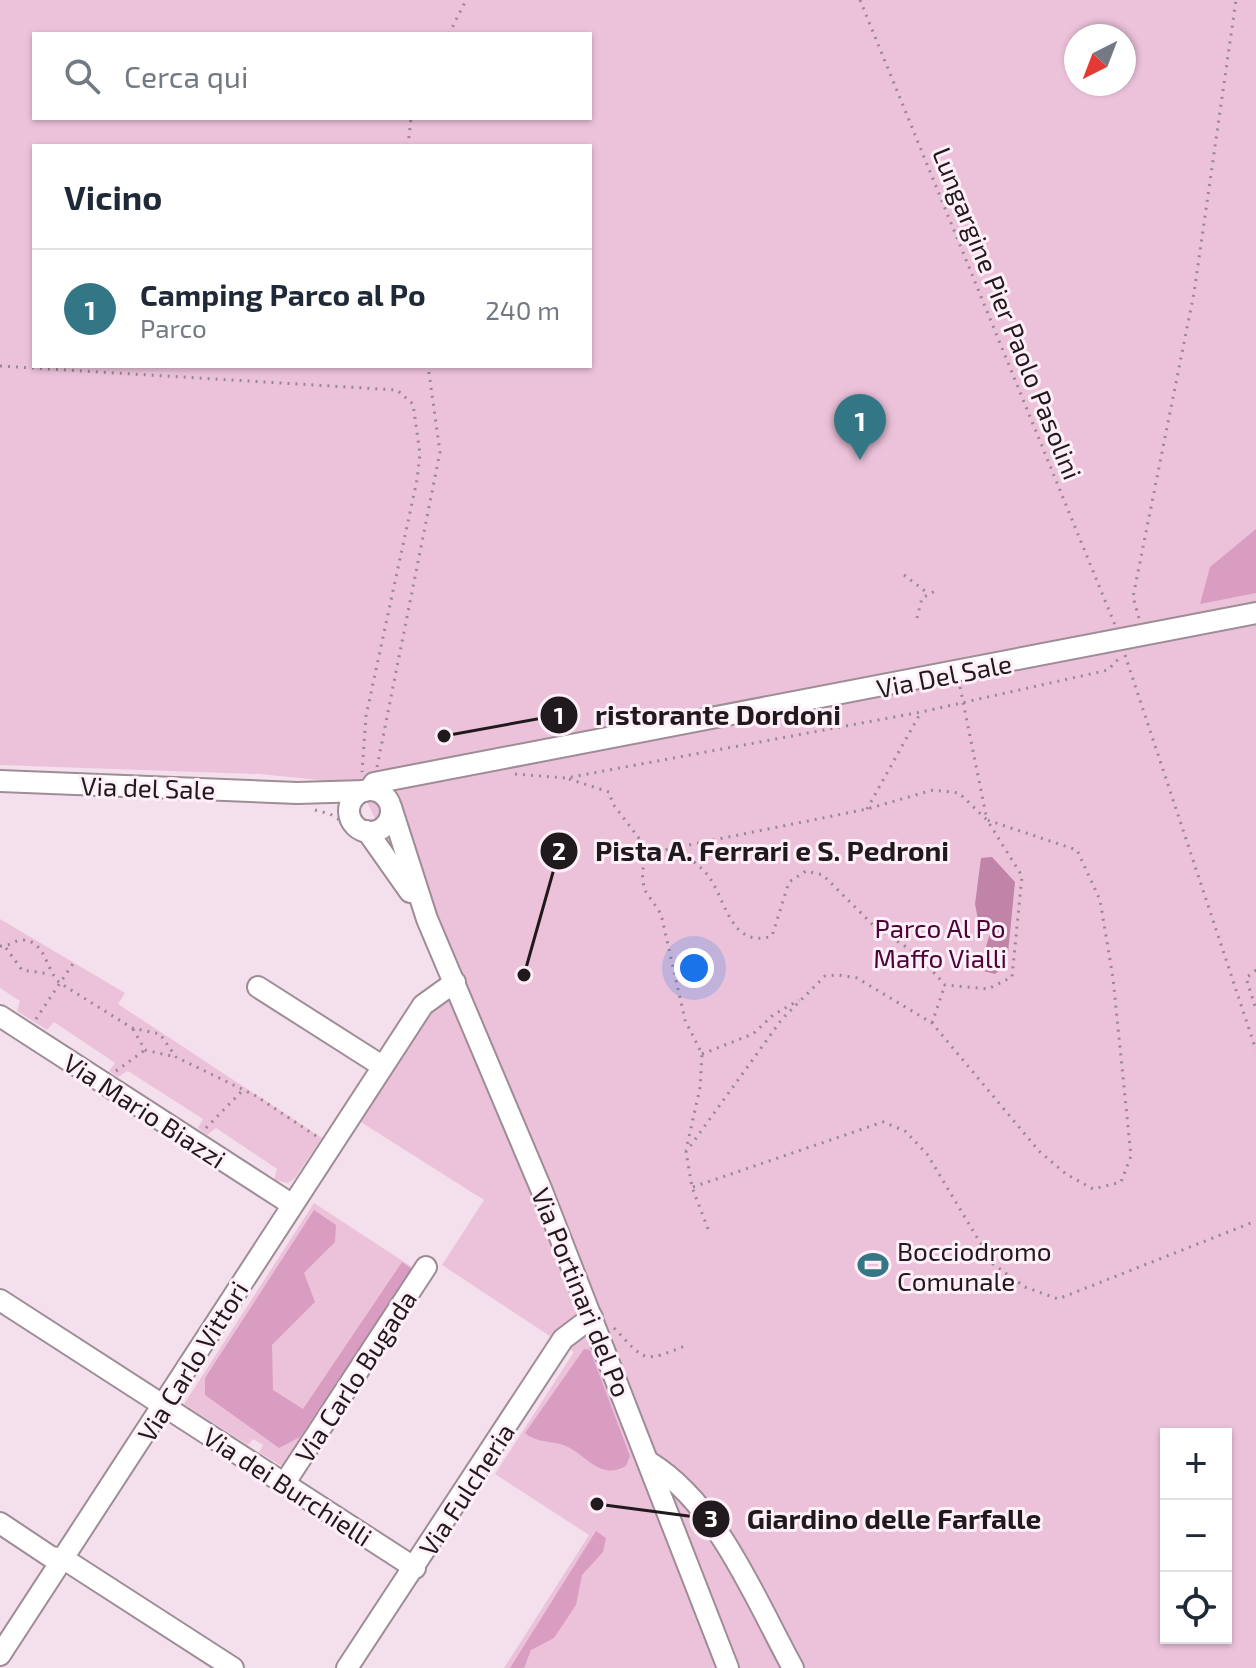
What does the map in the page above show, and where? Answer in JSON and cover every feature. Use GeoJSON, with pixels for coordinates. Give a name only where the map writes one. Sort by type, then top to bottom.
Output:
{"type":"FeatureCollection","features":[{"type":"Feature","properties":{"kind":"street","name":"Via Del Sale"},"geometry":{"type":"LineString","coordinates":[[379,791],[1256,613]]}},
{"type":"Feature","properties":{"kind":"street","name":"Via del Sale"},"geometry":{"type":"LineString","coordinates":[[0,781],[300,801],[333,800],[357,826]]}},
{"type":"Feature","properties":{"kind":"street","name":"Via del Sale"},"geometry":{"type":"LineString","coordinates":[[300,801],[379,791]]}},
{"type":"Feature","properties":{"kind":"street"},"geometry":{"type":"LineString","coordinates":[[379,791],[385,826],[357,826],[354,798],[379,791]]}},
{"type":"Feature","properties":{"kind":"street","name":"Via Portinari del Po"},"geometry":{"type":"LineString","coordinates":[[379,791],[427,919],[592,1317],[728,1668]]}},
{"type":"Feature","properties":{"kind":"street","name":"Via Portinari del Po"},"geometry":{"type":"LineString","coordinates":[[357,826],[427,919]]}},
{"type":"Feature","properties":{"kind":"street","name":"Via Carlo Vittori"},"geometry":{"type":"LineString","coordinates":[[0,1655],[165,1407],[291,1204],[423,1005],[455,982]]}},
{"type":"Feature","properties":{"kind":"street"},"geometry":{"type":"LineString","coordinates":[[258,987],[382,1066]]}},
{"type":"Feature","properties":{"kind":"street","name":"Via Mario Biazzi"},"geometry":{"type":"LineString","coordinates":[[0,1016],[291,1204]]}},
{"type":"Feature","properties":{"kind":"street","name":"Via Carlo Bugada"},"geometry":{"type":"LineString","coordinates":[[284,1484],[426,1267]]}},
{"type":"Feature","properties":{"kind":"street","name":"Via dei Burchielli"},"geometry":{"type":"LineString","coordinates":[[0,1300],[415,1568]]}},
{"type":"Feature","properties":{"kind":"street","name":"Via Fulcheria"},"geometry":{"type":"LineString","coordinates":[[347,1668],[563,1339],[592,1317]]}},
{"type":"Feature","properties":{"kind":"street"},"geometry":{"type":"LineString","coordinates":[[649,1462],[683,1487],[710,1520],[793,1668]]}},
{"type":"Feature","properties":{"kind":"street"},"geometry":{"type":"LineString","coordinates":[[680,1539],[687,1531],[710,1520]]}},
{"type":"Feature","properties":{"kind":"street"},"geometry":{"type":"LineString","coordinates":[[0,1523],[51,1557],[64,1559],[233,1668]]}},
{"type":"Feature","properties":{"kind":"path"},"geometry":{"type":"LineString","coordinates":[[450,32],[466,0]]}},
{"type":"Feature","properties":{"kind":"path","name":"Lungargine Pier Paolo Pasolini"},"geometry":{"type":"LineString","coordinates":[[860,0],[1120,640],[1256,1050]]}},
{"type":"Feature","properties":{"kind":"path"},"geometry":{"type":"LineString","coordinates":[[1144,635],[1133,597],[1194,293],[1236,0]]}},
{"type":"Feature","properties":{"kind":"path"},"geometry":{"type":"LineString","coordinates":[[408,144],[411,120]]}},
{"type":"Feature","properties":{"kind":"path"},"geometry":{"type":"LineString","coordinates":[[0,366],[32,368]]}},
{"type":"Feature","properties":{"kind":"path"},"geometry":{"type":"LineString","coordinates":[[33,368],[397,390],[413,404],[420,454],[417,480],[366,716],[361,779],[379,791],[440,452],[428,368]]}},
{"type":"Feature","properties":{"kind":"path"},"geometry":{"type":"LineString","coordinates":[[904,575],[929,594]]}},
{"type":"Feature","properties":{"kind":"path"},"geometry":{"type":"LineString","coordinates":[[917,618],[922,598],[939,589]]}},
{"type":"Feature","properties":{"kind":"path"},"geometry":{"type":"LineString","coordinates":[[566,778],[921,712],[1108,670],[1122,658],[1120,640]]}},
{"type":"Feature","properties":{"kind":"path"},"geometry":{"type":"LineString","coordinates":[[962,702],[987,820]]}},
{"type":"Feature","properties":{"kind":"path"},"geometry":{"type":"LineString","coordinates":[[867,809],[921,712]]}},
{"type":"Feature","properties":{"kind":"path"},"geometry":{"type":"LineString","coordinates":[[509,774],[566,778],[606,790],[650,853]]}},
{"type":"Feature","properties":{"kind":"path"},"geometry":{"type":"LineString","coordinates":[[650,853],[669,849],[867,809],[933,790],[959,793],[987,820],[1022,876],[1012,977],[988,989],[945,985],[918,955],[873,925],[823,875],[806,871],[789,882],[772,936],[760,940],[744,935],[730,920],[707,874],[690,859],[669,849]]}},
{"type":"Feature","properties":{"kind":"path"},"geometry":{"type":"LineString","coordinates":[[300,801],[357,826]]}},
{"type":"Feature","properties":{"kind":"path"},"geometry":{"type":"LineString","coordinates":[[686,1152],[782,1019],[825,976],[857,978],[932,1023],[1039,1151],[1066,1174],[1093,1189],[1121,1182],[1131,1156],[1113,978],[1100,900],[1077,850],[987,820]]}},
{"type":"Feature","properties":{"kind":"path"},"geometry":{"type":"LineString","coordinates":[[650,853],[642,871],[644,889],[661,914],[685,1020],[702,1054],[700,1088],[686,1152],[692,1187],[708,1229]]}},
{"type":"Feature","properties":{"kind":"path"},"geometry":{"type":"LineString","coordinates":[[50,974],[47,961],[35,944],[24,940],[3,947],[22,970],[50,974],[132,1028],[160,1034],[176,1057]]}},
{"type":"Feature","properties":{"kind":"path"},"geometry":{"type":"LineString","coordinates":[[27,1033],[74,962]]}},
{"type":"Feature","properties":{"kind":"path"},"geometry":{"type":"LineString","coordinates":[[1256,970],[1246,978],[1256,1009]]}},
{"type":"Feature","properties":{"kind":"path"},"geometry":{"type":"LineString","coordinates":[[932,1023],[945,985]]}},
{"type":"Feature","properties":{"kind":"path"},"geometry":{"type":"LineString","coordinates":[[702,1054],[753,1034],[773,1015],[805,996]]}},
{"type":"Feature","properties":{"kind":"path"},"geometry":{"type":"LineString","coordinates":[[132,1028],[145,1050],[176,1057],[256,1096],[329,1145]]}},
{"type":"Feature","properties":{"kind":"path"},"geometry":{"type":"LineString","coordinates":[[106,1085],[121,1067],[145,1050]]}},
{"type":"Feature","properties":{"kind":"path"},"geometry":{"type":"LineString","coordinates":[[196,1142],[242,1091]]}},
{"type":"Feature","properties":{"kind":"path"},"geometry":{"type":"LineString","coordinates":[[692,1187],[883,1122],[905,1131],[927,1154],[993,1264],[1025,1287],[1058,1299],[1256,1221]]}},
{"type":"Feature","properties":{"kind":"path"},"geometry":{"type":"LineString","coordinates":[[592,1317],[607,1320],[631,1350],[644,1357],[657,1357],[687,1345]]}},
{"type":"Feature","properties":{"kind":"green space","name":"Parco Al Po Maffo Vialli"},"geometry":{"type":"Polygon","coordinates":[[[0,0],[1256,0],[1256,1668],[504,1668],[589,1535],[495,1474],[574,1352],[442,1265],[484,1200],[356,1119],[450,983],[359,784],[259,774],[0,765],[0,0]]]}},
{"type":"Feature","properties":{"kind":"green space"},"geometry":{"type":"Polygon","coordinates":[[[0,919],[125,993],[118,1004],[322,1138],[295,1178],[288,1183],[274,1180],[277,1169],[216,1128],[207,1135],[198,1128],[203,1119],[128,1071],[118,1077],[109,1071],[115,1063],[54,1022],[47,1030],[17,1011],[20,1001],[0,988],[0,919]]]}},
{"type":"Feature","properties":{"kind":"green space"},"geometry":{"type":"Polygon","coordinates":[[[314,1203],[415,1269],[286,1469],[259,1452],[263,1445],[253,1439],[248,1445],[184,1404],[314,1203]]]}},
{"type":"Feature","properties":{"kind":"shaded area"},"geometry":{"type":"Polygon","coordinates":[[[1256,529],[1256,593],[1200,604],[1210,567],[1256,529]]]}},
{"type":"Feature","properties":{"kind":"shaded area"},"geometry":{"type":"Polygon","coordinates":[[[992,857],[1015,882],[1007,963],[995,974],[983,971],[981,963],[991,930],[979,925],[975,904],[981,858],[992,857]]]}},
{"type":"Feature","properties":{"kind":"shaded area"},"geometry":{"type":"Polygon","coordinates":[[[314,1210],[336,1225],[335,1242],[304,1273],[315,1302],[272,1345],[273,1390],[303,1409],[402,1262],[412,1269],[300,1437],[279,1448],[205,1395],[205,1378],[314,1210]]]}},
{"type":"Feature","properties":{"kind":"shaded area"},"geometry":{"type":"Polygon","coordinates":[[[584,1349],[590,1350],[630,1456],[626,1466],[617,1470],[602,1469],[568,1447],[535,1439],[525,1433],[584,1349]]]}},
{"type":"Feature","properties":{"kind":"shaded area"},"geometry":{"type":"Polygon","coordinates":[[[596,1531],[606,1538],[603,1552],[582,1575],[576,1605],[554,1638],[531,1650],[524,1668],[510,1668],[596,1531]]]}},
{"type":"Feature","properties":{"kind":"place","name":"Camping Parco al Po"},"geometry":{"type":"Point","coordinates":[860,460]}},
{"type":"Feature","properties":{"kind":"place","name":"ristorante Dordoni"},"geometry":{"type":"Point","coordinates":[444,736]}},
{"type":"Feature","properties":{"kind":"place","name":"Pista A. Ferrari e S. Pedroni"},"geometry":{"type":"Point","coordinates":[524,975]}},
{"type":"Feature","properties":{"kind":"place","name":"Bocciodromo Comunale"},"geometry":{"type":"Point","coordinates":[873,1265]}},
{"type":"Feature","properties":{"kind":"place","name":"Giardino delle Farfalle"},"geometry":{"type":"Point","coordinates":[597,1504]}}]}
